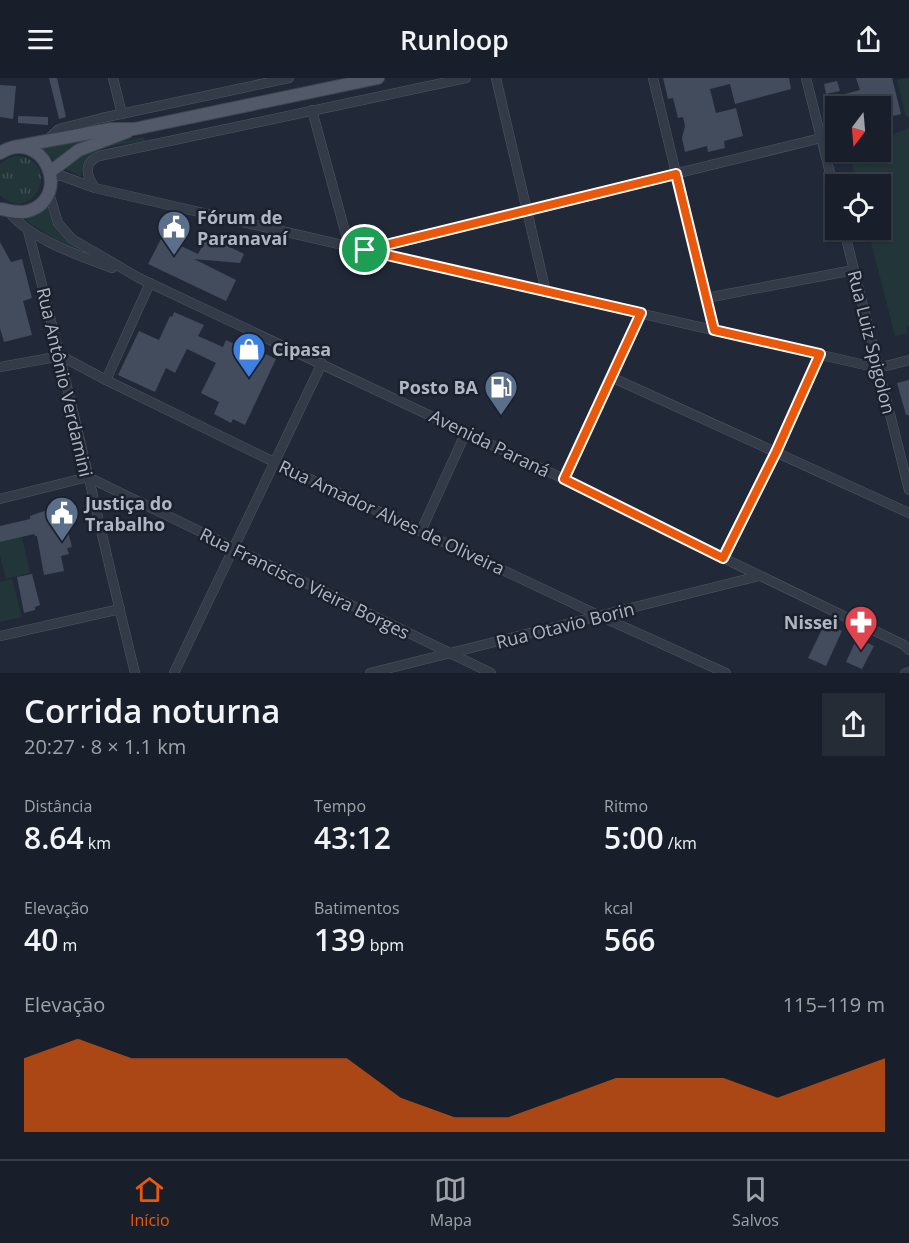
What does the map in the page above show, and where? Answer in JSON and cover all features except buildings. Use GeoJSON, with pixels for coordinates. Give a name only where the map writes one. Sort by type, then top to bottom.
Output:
{"type":"FeatureCollection","features":[{"type":"Feature","properties":{"kind":"main road"},"geometry":{"type":"LineString","coordinates":[[51,174],[79,150],[134,129],[378,78]]}},
{"type":"Feature","properties":{"kind":"main road"},"geometry":{"type":"LineString","coordinates":[[0,153],[14,147],[111,129],[134,129]]}},
{"type":"Feature","properties":{"kind":"main road"},"geometry":{"type":"LineString","coordinates":[[3,209],[28,211],[40,204],[49,193],[51,174],[41,156],[33,150],[14,147]]}},
{"type":"Feature","properties":{"kind":"street"},"geometry":{"type":"LineString","coordinates":[[113,78],[122,114]]}},
{"type":"Feature","properties":{"kind":"street"},"geometry":{"type":"LineString","coordinates":[[45,141],[59,129],[289,78]]}},
{"type":"Feature","properties":{"kind":"street"},"geometry":{"type":"LineString","coordinates":[[95,188],[88,176],[87,166],[99,156],[466,78]]}},
{"type":"Feature","properties":{"kind":"street"},"geometry":{"type":"LineString","coordinates":[[496,78],[546,292]]}},
{"type":"Feature","properties":{"kind":"street"},"geometry":{"type":"LineString","coordinates":[[653,78],[714,330]]}},
{"type":"Feature","properties":{"kind":"street"},"geometry":{"type":"LineString","coordinates":[[806,78],[830,174]]}},
{"type":"Feature","properties":{"kind":"street"},"geometry":{"type":"LineString","coordinates":[[312,110],[349,246]]}},
{"type":"Feature","properties":{"kind":"street"},"geometry":{"type":"LineString","coordinates":[[365,250],[821,138]]}},
{"type":"Feature","properties":{"kind":"street"},"geometry":{"type":"LineString","coordinates":[[51,174],[95,188],[878,368],[909,360]]}},
{"type":"Feature","properties":{"kind":"street","name":"Avenida Paraná"},"geometry":{"type":"LineString","coordinates":[[49,193],[58,223],[72,239],[139,278]]}},
{"type":"Feature","properties":{"kind":"street","name":"Avenida Paraná"},"geometry":{"type":"LineString","coordinates":[[3,209],[28,231],[91,260],[139,278],[322,363],[907,647]]}},
{"type":"Feature","properties":{"kind":"street","name":"Rua Antônio Verdamini"},"geometry":{"type":"LineString","coordinates":[[28,231],[62,356],[88,477],[135,673]]}},
{"type":"Feature","properties":{"kind":"street","name":"Rua Luiz Spigolon"},"geometry":{"type":"LineString","coordinates":[[846,240],[909,490]]}},
{"type":"Feature","properties":{"kind":"street"},"geometry":{"type":"LineString","coordinates":[[706,298],[854,270]]}},
{"type":"Feature","properties":{"kind":"street"},"geometry":{"type":"LineString","coordinates":[[106,380],[150,283]]}},
{"type":"Feature","properties":{"kind":"street"},"geometry":{"type":"LineString","coordinates":[[564,479],[641,313]]}},
{"type":"Feature","properties":{"kind":"street"},"geometry":{"type":"LineString","coordinates":[[723,558],[776,452],[820,354]]}},
{"type":"Feature","properties":{"kind":"street"},"geometry":{"type":"LineString","coordinates":[[0,367],[62,356]]}},
{"type":"Feature","properties":{"kind":"street","name":"Rua Amador Alves de Oliveira"},"geometry":{"type":"LineString","coordinates":[[62,356],[274,462],[726,673]]}},
{"type":"Feature","properties":{"kind":"street"},"geometry":{"type":"LineString","coordinates":[[174,673],[322,363]]}},
{"type":"Feature","properties":{"kind":"street"},"geometry":{"type":"LineString","coordinates":[[611,377],[909,513]]}},
{"type":"Feature","properties":{"kind":"street"},"geometry":{"type":"LineString","coordinates":[[421,531],[466,432]]}},
{"type":"Feature","properties":{"kind":"street"},"geometry":{"type":"LineString","coordinates":[[0,499],[88,477]]}},
{"type":"Feature","properties":{"kind":"street","name":"Rua Francisco Vieira Borges"},"geometry":{"type":"LineString","coordinates":[[88,477],[491,673]]}},
{"type":"Feature","properties":{"kind":"street","name":"Rua Otavio Borin"},"geometry":{"type":"LineString","coordinates":[[370,673],[759,576]]}},
{"type":"Feature","properties":{"kind":"street"},"geometry":{"type":"LineString","coordinates":[[0,636],[120,609]]}},
{"type":"Feature","properties":{"kind":"green space"},"geometry":{"type":"Polygon","coordinates":[[[909,78],[909,117],[906,117],[897,80],[909,78]]]}},
{"type":"Feature","properties":{"kind":"green space"},"geometry":{"type":"Polygon","coordinates":[[[909,128],[909,327],[906,325],[908,333],[895,336],[871,240],[891,240],[891,174],[854,174],[852,162],[865,162],[866,165],[868,162],[891,162],[891,137],[909,128]]]}},
{"type":"Feature","properties":{"kind":"green space"},"geometry":{"type":"Polygon","coordinates":[[[110,133],[74,146],[56,162],[40,148],[110,133]]]}},
{"type":"Feature","properties":{"kind":"green space"},"geometry":{"type":"Polygon","coordinates":[[[144,137],[145,141],[105,148],[96,152],[88,157],[80,176],[65,168],[91,150],[144,137]]]}},
{"type":"Feature","properties":{"kind":"green space"},"geometry":{"type":"Polygon","coordinates":[[[16,156],[30,160],[39,168],[41,178],[39,189],[33,198],[24,203],[12,203],[0,195],[0,164],[16,156]]]}},
{"type":"Feature","properties":{"kind":"green space"},"geometry":{"type":"Polygon","coordinates":[[[47,206],[59,231],[79,250],[55,239],[27,221],[28,217],[47,206]]]}},
{"type":"Feature","properties":{"kind":"green space"},"geometry":{"type":"Polygon","coordinates":[[[22,537],[30,573],[6,579],[0,556],[0,542],[22,537]]]}},
{"type":"Feature","properties":{"kind":"green space"},"geometry":{"type":"Polygon","coordinates":[[[12,579],[22,617],[0,622],[0,582],[12,579]]]}},
{"type":"Feature","properties":{"kind":"place","name":"Fórum de Paranavaí"},"geometry":{"type":"Point","coordinates":[174,256]}},
{"type":"Feature","properties":{"kind":"place","name":"Cipasa"},"geometry":{"type":"Point","coordinates":[249,378]}},
{"type":"Feature","properties":{"kind":"place","name":"Posto BA"},"geometry":{"type":"Point","coordinates":[501,416]}},
{"type":"Feature","properties":{"kind":"place","name":"Justiça do Trabalho"},"geometry":{"type":"Point","coordinates":[62,542]}},
{"type":"Feature","properties":{"kind":"place","name":"Nissei"},"geometry":{"type":"Point","coordinates":[861,651]}},
{"type":"Feature","properties":{"kind":"route"},"geometry":{"type":"LineString","coordinates":[[676,174],[714,330],[820,354],[776,452],[723,558],[564,479],[641,313],[365,250],[676,174]]}}]}
